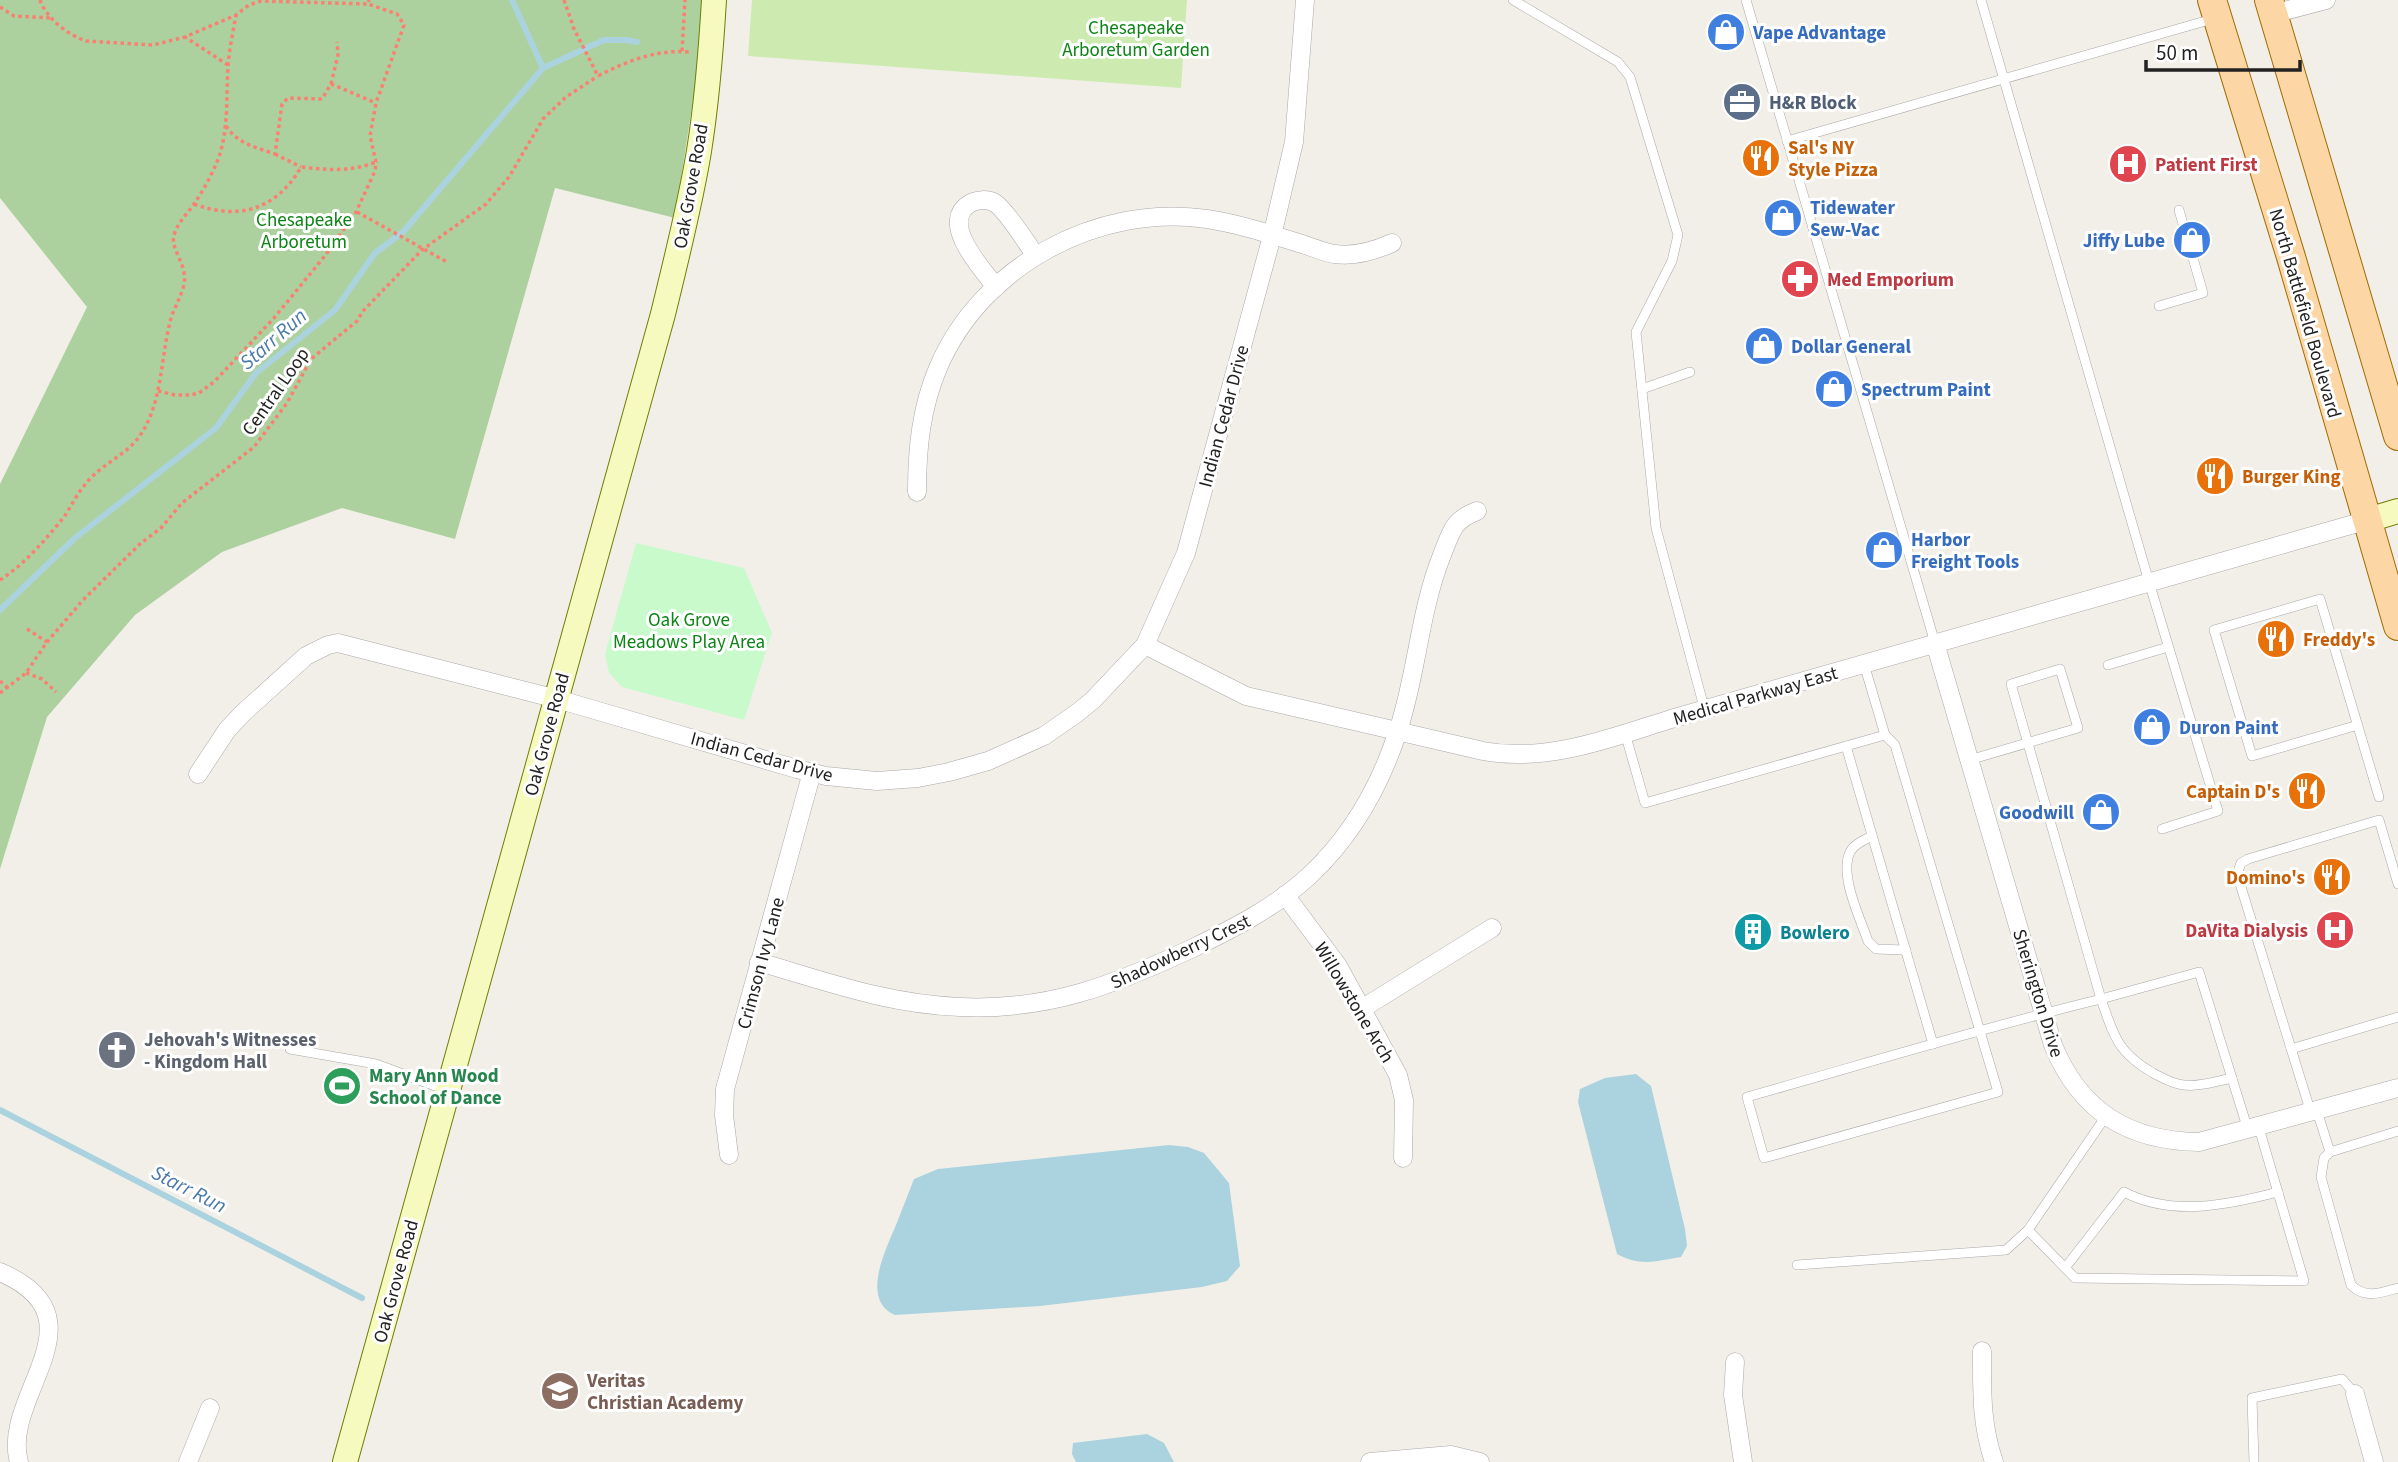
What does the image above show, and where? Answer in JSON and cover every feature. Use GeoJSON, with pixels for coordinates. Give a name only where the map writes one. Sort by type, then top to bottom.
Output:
{"type":"FeatureCollection","features":[{"type":"Feature","properties":{"kind":"main road"},"geometry":{"type":"LineString","coordinates":[[2271,7],[2398,436]]}},
{"type":"Feature","properties":{"kind":"main road","name":"North Battlefield Boulevard"},"geometry":{"type":"LineString","coordinates":[[2215,9],[2398,626]]}},
{"type":"Feature","properties":{"kind":"street","name":"Oak Grove Road"},"geometry":{"type":"LineString","coordinates":[[345,1462],[663,314],[699,149],[713,0]]}},
{"type":"Feature","properties":{"kind":"street","name":"Indian Cedar Drive"},"geometry":{"type":"LineString","coordinates":[[198,774],[227,730],[243,713],[306,656],[328,645],[350,645],[557,699],[826,776],[877,781],[928,776],[988,761],[1044,736],[1077,713],[1093,700],[1145,645],[1186,553],[1272,236],[1294,142],[1305,0]]}},
{"type":"Feature","properties":{"kind":"street"},"geometry":{"type":"LineString","coordinates":[[2271,7],[2326,0]]}},
{"type":"Feature","properties":{"kind":"street"},"geometry":{"type":"LineString","coordinates":[[996,287],[965,247],[959,224],[961,213],[967,205],[977,200],[998,204],[1035,255]]}},
{"type":"Feature","properties":{"kind":"street"},"geometry":{"type":"LineString","coordinates":[[917,492],[917,449],[924,407],[938,367],[959,329],[986,295],[1035,255],[1090,230],[1127,220],[1157,216],[1235,224],[1335,254],[1354,255],[1377,250],[1392,243]]}},
{"type":"Feature","properties":{"kind":"street","name":"Shadowberry Crest"},"geometry":{"type":"LineString","coordinates":[[759,962],[869,995],[909,1002],[959,1007],[1034,1004],[1099,988],[1153,967],[1258,915],[1310,875],[1343,838],[1365,807],[1380,779],[1398,733],[1434,574],[1457,523],[1477,511]]}},
{"type":"Feature","properties":{"kind":"street"},"geometry":{"type":"LineString","coordinates":[[2368,520],[2398,511]]}},
{"type":"Feature","properties":{"kind":"street","name":"Medical Parkway East"},"geometry":{"type":"LineString","coordinates":[[1145,645],[1246,696],[1398,733],[1508,756],[1541,754],[1570,749],[1705,711],[2368,520]]}},
{"type":"Feature","properties":{"kind":"street","name":"Sherington Drive"},"geometry":{"type":"LineString","coordinates":[[1935,643],[2053,1045],[2071,1082],[2090,1103],[2106,1116],[2145,1136],[2175,1142],[2199,1142],[2398,1088]]}},
{"type":"Feature","properties":{"kind":"street","name":"Crimson Ivy Lane"},"geometry":{"type":"LineString","coordinates":[[729,1155],[724,1115],[725,1089],[812,772]]}},
{"type":"Feature","properties":{"kind":"street","name":"Willowstone Arch"},"geometry":{"type":"LineString","coordinates":[[1285,895],[1338,966],[1398,1075],[1404,1100],[1403,1158]]}},
{"type":"Feature","properties":{"kind":"street"},"geometry":{"type":"LineString","coordinates":[[1363,1008],[1492,928]]}},
{"type":"Feature","properties":{"kind":"street"},"geometry":{"type":"LineString","coordinates":[[0,1272],[17,1279],[31,1291],[47,1314],[42,1350],[14,1433],[15,1452],[19,1462]]}},
{"type":"Feature","properties":{"kind":"street"},"geometry":{"type":"LineString","coordinates":[[1982,1351],[1982,1416],[1987,1445],[1994,1462]]}},
{"type":"Feature","properties":{"kind":"street"},"geometry":{"type":"LineString","coordinates":[[1735,1362],[1733,1395],[1743,1462]]}},
{"type":"Feature","properties":{"kind":"street"},"geometry":{"type":"LineString","coordinates":[[2355,1394],[2374,1462]]}},
{"type":"Feature","properties":{"kind":"street"},"geometry":{"type":"LineString","coordinates":[[188,1462],[210,1408]]}},
{"type":"Feature","properties":{"kind":"street"},"geometry":{"type":"LineString","coordinates":[[1370,1462],[1451,1455],[1480,1462]]}},
{"type":"Feature","properties":{"kind":"lane"},"geometry":{"type":"LineString","coordinates":[[1513,0],[1618,62],[1630,77],[1678,234],[1672,261],[1636,332],[1656,528],[1705,711]]}},
{"type":"Feature","properties":{"kind":"lane"},"geometry":{"type":"LineString","coordinates":[[1746,0],[1935,643]]}},
{"type":"Feature","properties":{"kind":"lane"},"geometry":{"type":"LineString","coordinates":[[1981,0],[2218,811],[2162,829]]}},
{"type":"Feature","properties":{"kind":"lane"},"geometry":{"type":"LineString","coordinates":[[1787,141],[2004,79],[2215,9]]}},
{"type":"Feature","properties":{"kind":"lane"},"geometry":{"type":"LineString","coordinates":[[2179,210],[2183,224]]}},
{"type":"Feature","properties":{"kind":"lane"},"geometry":{"type":"LineString","coordinates":[[2159,306],[2203,293],[2193,258]]}},
{"type":"Feature","properties":{"kind":"lane"},"geometry":{"type":"LineString","coordinates":[[1642,389],[1690,372]]}},
{"type":"Feature","properties":{"kind":"lane"},"geometry":{"type":"LineString","coordinates":[[2358,725],[2252,756],[2214,630],[2320,599],[2358,725],[2379,797]]}},
{"type":"Feature","properties":{"kind":"lane"},"geometry":{"type":"LineString","coordinates":[[2108,665],[2168,647]]}},
{"type":"Feature","properties":{"kind":"lane"},"geometry":{"type":"LineString","coordinates":[[1864,664],[1885,735],[1895,745],[1980,1031],[1998,1091],[1764,1158],[1747,1097],[1933,1044],[1980,1031],[2044,1013],[2199,972],[2232,1078],[2278,1192],[2304,1281],[2075,1278],[2028,1230]]}},
{"type":"Feature","properties":{"kind":"lane"},"geometry":{"type":"LineString","coordinates":[[1969,760],[2029,743],[2078,727],[2060,669],[2011,684],[2029,743],[2101,999],[2120,1046],[2130,1058],[2168,1081],[2185,1085],[2232,1078]]}},
{"type":"Feature","properties":{"kind":"lane"},"geometry":{"type":"LineString","coordinates":[[1625,733],[1646,803],[1885,735]]}},
{"type":"Feature","properties":{"kind":"lane"},"geometry":{"type":"LineString","coordinates":[[1846,746],[1933,1044]]}},
{"type":"Feature","properties":{"kind":"lane"},"geometry":{"type":"LineString","coordinates":[[2330,1152],[2291,1049],[2238,874],[2241,863],[2248,859],[2379,820],[2398,884]]}},
{"type":"Feature","properties":{"kind":"lane"},"geometry":{"type":"LineString","coordinates":[[1872,836],[1856,845],[1850,853],[1847,878],[1868,941],[1875,949],[1906,950]]}},
{"type":"Feature","properties":{"kind":"lane"},"geometry":{"type":"LineString","coordinates":[[2291,1049],[2398,1017]]}},
{"type":"Feature","properties":{"kind":"lane"},"geometry":{"type":"LineString","coordinates":[[290,1049],[376,1064],[448,1091]]}},
{"type":"Feature","properties":{"kind":"lane"},"geometry":{"type":"LineString","coordinates":[[1797,1265],[2006,1250],[2028,1230],[2106,1116]]}},
{"type":"Feature","properties":{"kind":"lane"},"geometry":{"type":"LineString","coordinates":[[2398,1131],[2330,1152],[2324,1158],[2321,1177],[2351,1285],[2357,1291],[2375,1294],[2398,1288]]}},
{"type":"Feature","properties":{"kind":"lane"},"geometry":{"type":"LineString","coordinates":[[2065,1268],[2124,1192],[2165,1205],[2189,1207],[2235,1203],[2278,1192]]}},
{"type":"Feature","properties":{"kind":"lane"},"geometry":{"type":"LineString","coordinates":[[2254,1462],[2252,1398],[2342,1379],[2355,1394]]}},
{"type":"Feature","properties":{"kind":"path"},"geometry":{"type":"LineString","coordinates":[[40,0],[51,18],[75,37],[86,41],[153,45],[169,43],[236,15],[249,5],[261,1],[369,2],[397,14],[404,26],[376,103],[370,136],[376,162],[372,181],[356,212],[324,257],[274,318],[214,382],[199,393],[190,395],[158,391]]}},
{"type":"Feature","properties":{"kind":"path"},"geometry":{"type":"LineString","coordinates":[[564,0],[574,29],[598,76]]}},
{"type":"Feature","properties":{"kind":"path"},"geometry":{"type":"LineString","coordinates":[[682,51],[685,0]]}},
{"type":"Feature","properties":{"kind":"path"},"geometry":{"type":"LineString","coordinates":[[0,7],[14,16],[51,18]]}},
{"type":"Feature","properties":{"kind":"path"},"geometry":{"type":"LineString","coordinates":[[0,580],[33,552],[63,517],[89,479],[128,450],[148,420],[158,391],[173,314],[184,283],[185,270],[175,250],[173,238],[180,221],[194,204],[217,160],[226,126],[228,65],[236,15]]}},
{"type":"Feature","properties":{"kind":"path"},"geometry":{"type":"LineString","coordinates":[[185,37],[228,65]]}},
{"type":"Feature","properties":{"kind":"path"},"geometry":{"type":"LineString","coordinates":[[275,154],[284,101],[292,97],[322,99],[331,84],[338,55],[337,42]]}},
{"type":"Feature","properties":{"kind":"path","name":"Central Loop"},"geometry":{"type":"LineString","coordinates":[[0,693],[26,673],[47,642],[83,600],[141,543],[161,528],[182,503],[254,447],[286,402],[311,359],[357,321],[363,311],[422,250],[486,204],[509,177],[542,119],[566,97],[598,76],[631,60],[664,52],[710,53]]}},
{"type":"Feature","properties":{"kind":"path"},"geometry":{"type":"LineString","coordinates":[[331,84],[376,103]]}},
{"type":"Feature","properties":{"kind":"path"},"geometry":{"type":"LineString","coordinates":[[226,126],[241,143],[275,154],[301,167],[341,170],[355,169],[376,162]]}},
{"type":"Feature","properties":{"kind":"path"},"geometry":{"type":"LineString","coordinates":[[194,204],[225,212],[258,207],[283,191],[301,167]]}},
{"type":"Feature","properties":{"kind":"path"},"geometry":{"type":"LineString","coordinates":[[356,212],[447,262]]}},
{"type":"Feature","properties":{"kind":"path"},"geometry":{"type":"LineString","coordinates":[[27,629],[47,642]]}},
{"type":"Feature","properties":{"kind":"path"},"geometry":{"type":"LineString","coordinates":[[26,673],[42,679],[56,692]]}},
{"type":"Feature","properties":{"kind":"path"},"geometry":{"type":"LineString","coordinates":[[0,681],[8,688]]}},
{"type":"Feature","properties":{"kind":"green space","name":"Chesapeake Arboretum"},"geometry":{"type":"Polygon","coordinates":[[[0,0],[702,0],[695,87],[675,218],[555,188],[455,539],[342,508],[222,552],[135,615],[47,717],[0,869],[0,484],[87,307],[0,198],[0,0]]]}},
{"type":"Feature","properties":{"kind":"green space","name":"Chesapeake Arboretum Garden"},"geometry":{"type":"Polygon","coordinates":[[[752,0],[1187,0],[1181,88],[748,56],[752,0]]]}},
{"type":"Feature","properties":{"kind":"green space","name":"Oak Grove Meadows Play Area"},"geometry":{"type":"Polygon","coordinates":[[[636,543],[744,568],[772,633],[744,720],[622,687],[609,673],[605,654],[636,543]]]}},
{"type":"Feature","properties":{"kind":"water"},"geometry":{"type":"Polygon","coordinates":[[[1636,1074],[1651,1086],[1685,1229],[1687,1246],[1681,1257],[1641,1262],[1617,1254],[1578,1102],[1580,1089],[1605,1078],[1636,1074]]]}},
{"type":"Feature","properties":{"kind":"water"},"geometry":{"type":"Polygon","coordinates":[[[1169,1145],[1188,1147],[1204,1153],[1229,1183],[1240,1266],[1227,1281],[1202,1287],[1040,1306],[895,1315],[885,1308],[879,1298],[877,1286],[882,1260],[914,1179],[938,1169],[1169,1145]]]}},
{"type":"Feature","properties":{"kind":"water"},"geometry":{"type":"Polygon","coordinates":[[[1147,1434],[1164,1443],[1174,1462],[1076,1462],[1072,1454],[1073,1443],[1147,1434]]]}},
{"type":"Feature","properties":{"kind":"waterway","name":"Starr Run"},"geometry":{"type":"LineString","coordinates":[[0,610],[75,538],[216,428],[256,373],[335,310],[375,253],[403,232],[543,68],[512,0]]}},
{"type":"Feature","properties":{"kind":"waterway","name":"Starr Run"},"geometry":{"type":"LineString","coordinates":[[543,68],[604,40],[637,42]]}},
{"type":"Feature","properties":{"kind":"waterway","name":"Starr Run"},"geometry":{"type":"LineString","coordinates":[[0,1110],[362,1298]]}},
{"type":"Feature","properties":{"kind":"place","name":"Vape Advantage"},"geometry":{"type":"Point","coordinates":[1726,32]}},
{"type":"Feature","properties":{"kind":"place","name":"H&R Block"},"geometry":{"type":"Point","coordinates":[1742,102]}},
{"type":"Feature","properties":{"kind":"place","name":"Sal's NY Style Pizza"},"geometry":{"type":"Point","coordinates":[1761,158]}},
{"type":"Feature","properties":{"kind":"place","name":"Patient First"},"geometry":{"type":"Point","coordinates":[2128,164]}},
{"type":"Feature","properties":{"kind":"place","name":"Tidewater Sew-Vac"},"geometry":{"type":"Point","coordinates":[1783,218]}},
{"type":"Feature","properties":{"kind":"place","name":"Jiffy Lube"},"geometry":{"type":"Point","coordinates":[2192,240]}},
{"type":"Feature","properties":{"kind":"place","name":"Med Emporium"},"geometry":{"type":"Point","coordinates":[1800,279]}},
{"type":"Feature","properties":{"kind":"place","name":"Dollar General"},"geometry":{"type":"Point","coordinates":[1764,346]}},
{"type":"Feature","properties":{"kind":"place","name":"Spectrum Paint"},"geometry":{"type":"Point","coordinates":[1834,389]}},
{"type":"Feature","properties":{"kind":"place","name":"Burger King"},"geometry":{"type":"Point","coordinates":[2215,476]}},
{"type":"Feature","properties":{"kind":"place","name":"Harbor Freight Tools"},"geometry":{"type":"Point","coordinates":[1884,550]}},
{"type":"Feature","properties":{"kind":"place","name":"Freddy's"},"geometry":{"type":"Point","coordinates":[2276,639]}},
{"type":"Feature","properties":{"kind":"place","name":"Duron Paint"},"geometry":{"type":"Point","coordinates":[2152,727]}},
{"type":"Feature","properties":{"kind":"place","name":"Captain D's"},"geometry":{"type":"Point","coordinates":[2307,791]}},
{"type":"Feature","properties":{"kind":"place","name":"Goodwill"},"geometry":{"type":"Point","coordinates":[2101,812]}},
{"type":"Feature","properties":{"kind":"place","name":"Domino's"},"geometry":{"type":"Point","coordinates":[2332,877]}},
{"type":"Feature","properties":{"kind":"place","name":"DaVita Dialysis"},"geometry":{"type":"Point","coordinates":[2335,930]}},
{"type":"Feature","properties":{"kind":"place","name":"Bowlero"},"geometry":{"type":"Point","coordinates":[1753,932]}},
{"type":"Feature","properties":{"kind":"place","name":"Jehovah's Witnesses - Kingdom Hall"},"geometry":{"type":"Point","coordinates":[117,1050]}},
{"type":"Feature","properties":{"kind":"place","name":"Mary Ann Wood School of Dance"},"geometry":{"type":"Point","coordinates":[342,1086]}},
{"type":"Feature","properties":{"kind":"place","name":"Veritas Christian Academy"},"geometry":{"type":"Point","coordinates":[560,1391]}}]}
